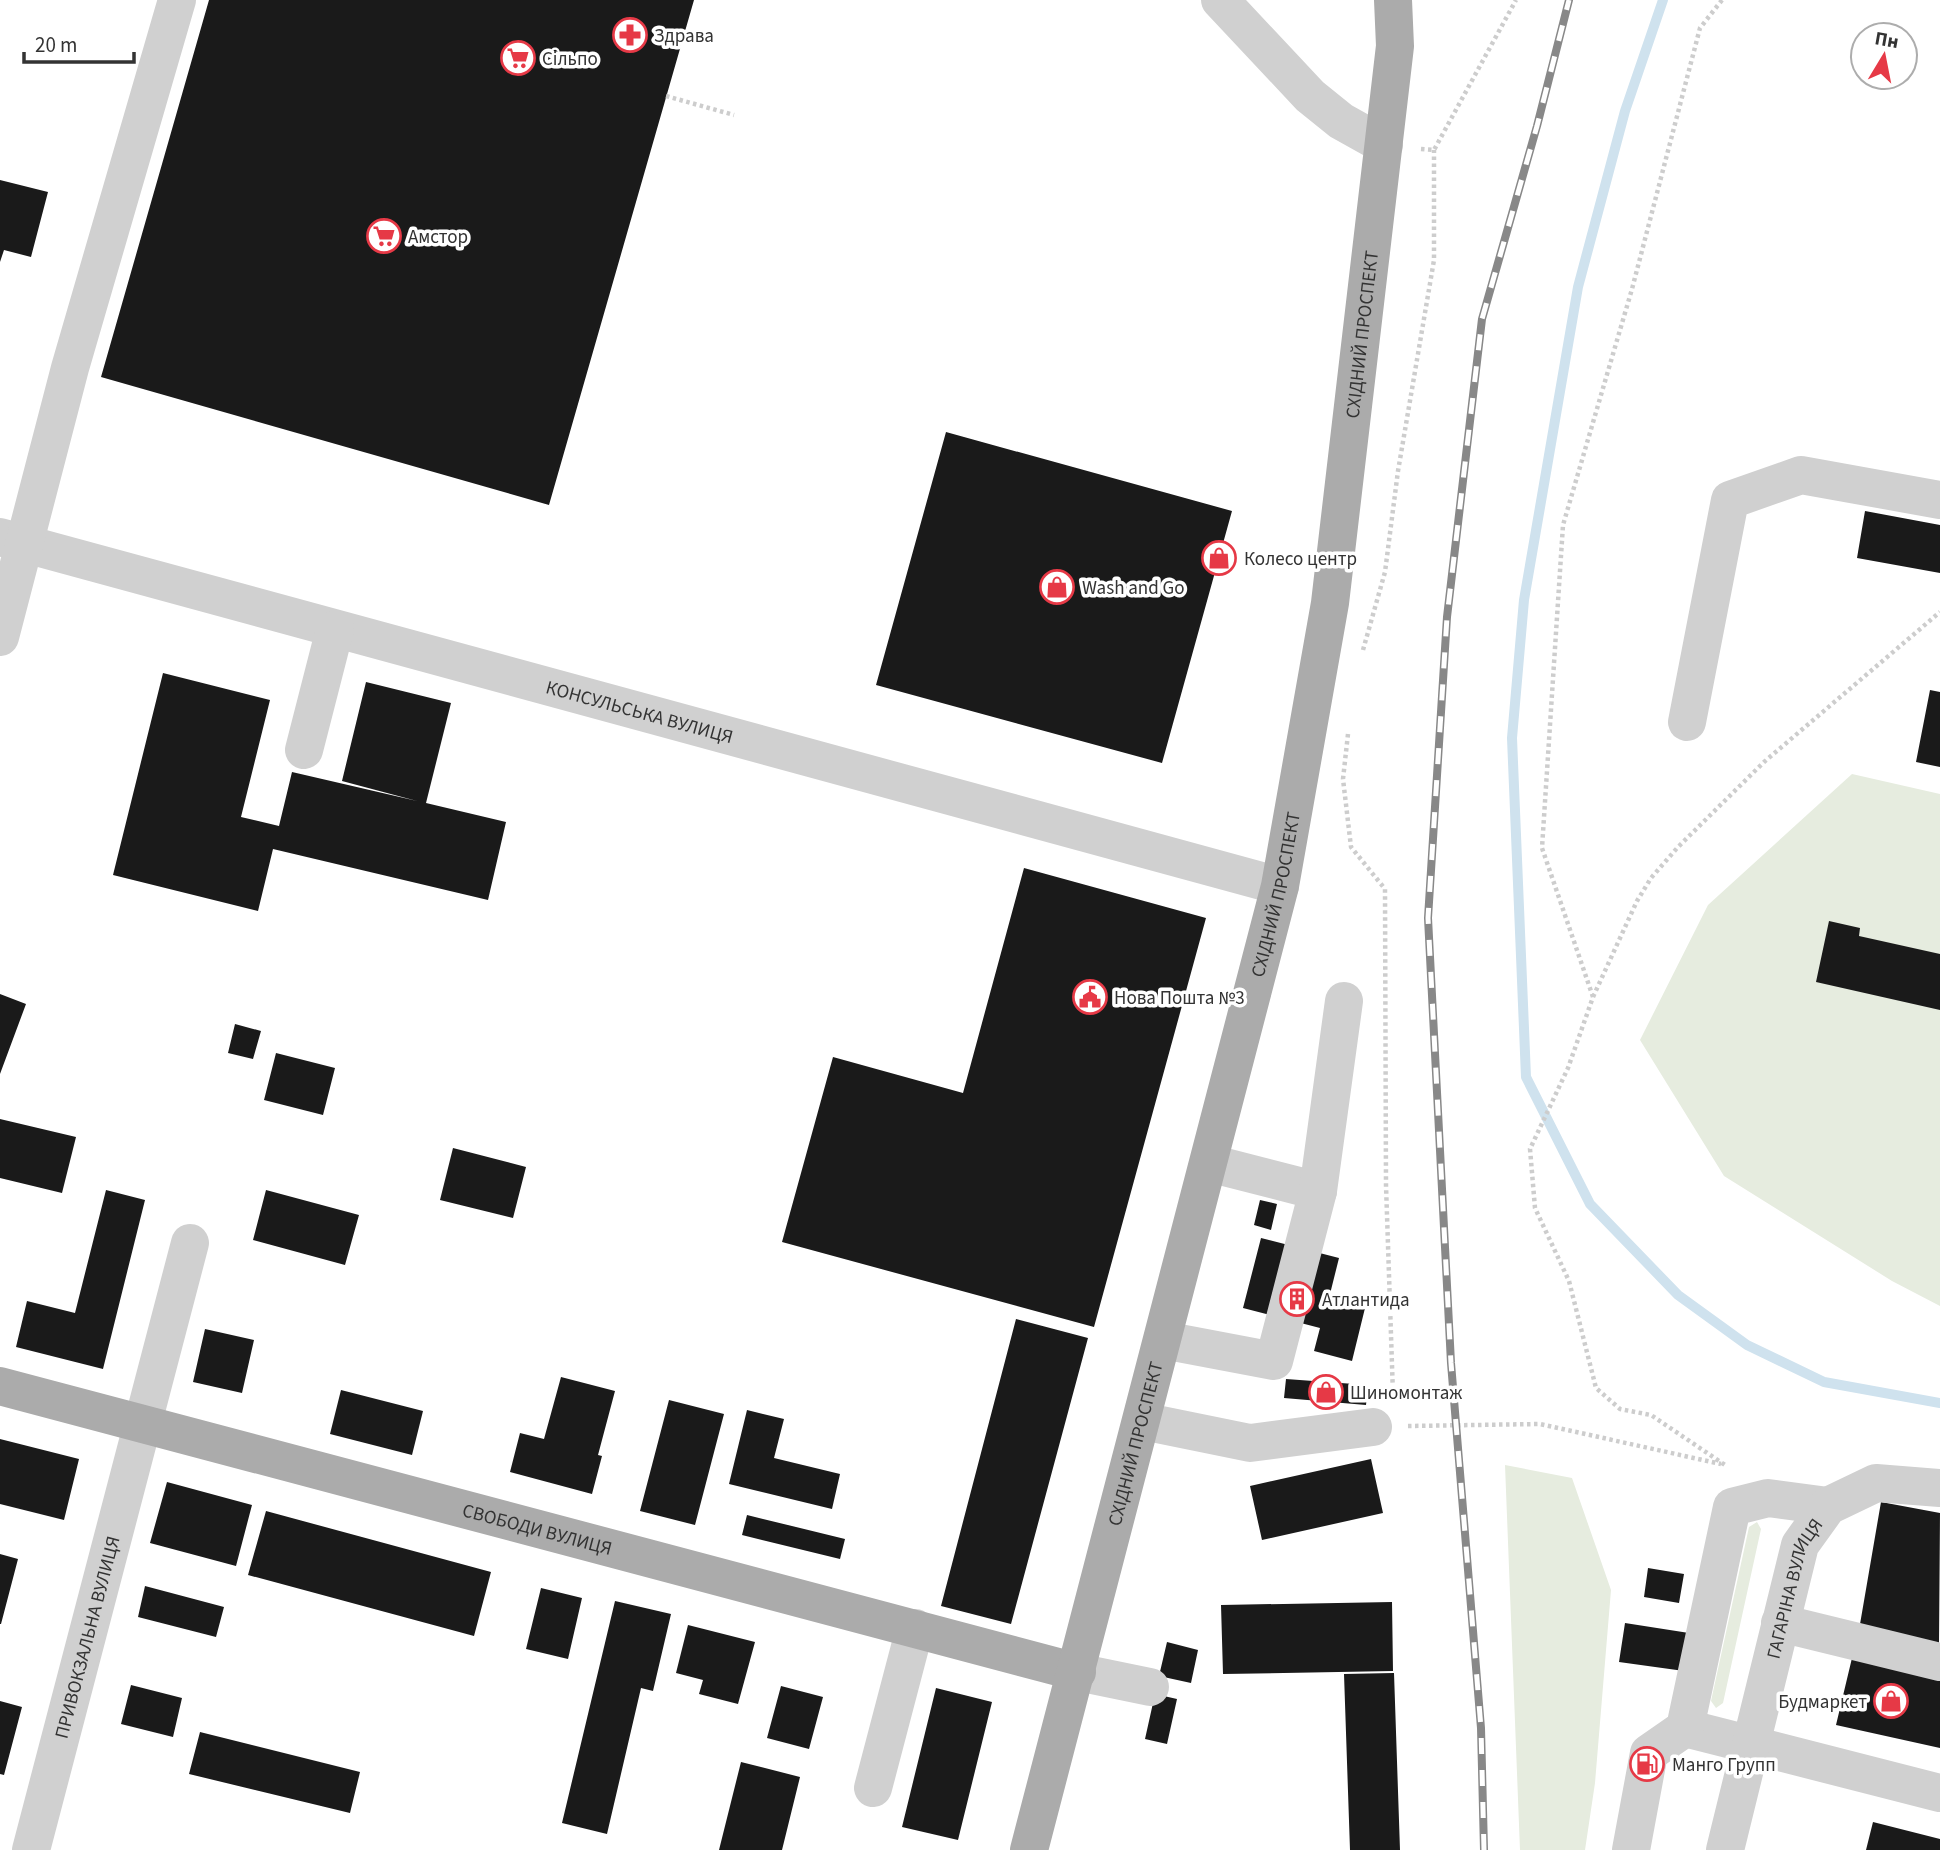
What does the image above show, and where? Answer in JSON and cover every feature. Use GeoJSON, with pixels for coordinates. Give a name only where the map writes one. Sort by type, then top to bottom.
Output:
{"type":"FeatureCollection","features":[{"type":"Feature","properties":{"kind":"main road","name":"СХІДНИЙ ПРОСПЕКТ"},"geometry":{"type":"LineString","coordinates":[[1030,1850],[1280,886],[1330,603],[1356,400],[1395,46],[1393,0]]}},
{"type":"Feature","properties":{"kind":"main road","name":"СВОБОДИ ВУЛИЦЯ"},"geometry":{"type":"LineString","coordinates":[[0,1386],[1077,1672]]}},
{"type":"Feature","properties":{"kind":"street"},"geometry":{"type":"LineString","coordinates":[[0,637],[12,540],[70,368],[177,0]]}},
{"type":"Feature","properties":{"kind":"street"},"geometry":{"type":"LineString","coordinates":[[1220,0],[1310,96],[1342,121],[1384,145]]}},
{"type":"Feature","properties":{"kind":"street"},"geometry":{"type":"LineString","coordinates":[[1687,722],[1730,500],[1801,475],[1940,500]]}},
{"type":"Feature","properties":{"kind":"street","name":"КОНСУЛЬСЬКА ВУЛИЦЯ"},"geometry":{"type":"LineString","coordinates":[[12,540],[1280,886]]}},
{"type":"Feature","properties":{"kind":"street"},"geometry":{"type":"LineString","coordinates":[[304,750],[335,629]]}},
{"type":"Feature","properties":{"kind":"street"},"geometry":{"type":"LineString","coordinates":[[1163,1340],[1273,1361],[1318,1191],[1344,1000]]}},
{"type":"Feature","properties":{"kind":"street"},"geometry":{"type":"LineString","coordinates":[[1209,1163],[1318,1191]]}},
{"type":"Feature","properties":{"kind":"street","name":"ПРИВОКЗАЛЬНА ВУЛИЦЯ"},"geometry":{"type":"LineString","coordinates":[[31,1850],[190,1243]]}},
{"type":"Feature","properties":{"kind":"street"},"geometry":{"type":"LineString","coordinates":[[1142,1421],[1250,1443],[1384,1427]]}},
{"type":"Feature","properties":{"kind":"street","name":"ГАГАРІНА ВУЛИЦЯ"},"geometry":{"type":"LineString","coordinates":[[1725,1850],[1800,1545],[1828,1506],[1875,1483],[1940,1488]]}},
{"type":"Feature","properties":{"kind":"street"},"geometry":{"type":"LineString","coordinates":[[1631,1850],[1649,1753],[1685,1728],[1732,1507],[1768,1498],[1828,1506]]}},
{"type":"Feature","properties":{"kind":"street"},"geometry":{"type":"LineString","coordinates":[[1780,1623],[1940,1662]]}},
{"type":"Feature","properties":{"kind":"street"},"geometry":{"type":"LineString","coordinates":[[873,1788],[915,1628]]}},
{"type":"Feature","properties":{"kind":"street"},"geometry":{"type":"LineString","coordinates":[[1077,1672],[1150,1687]]}},
{"type":"Feature","properties":{"kind":"street"},"geometry":{"type":"LineString","coordinates":[[1685,1728],[1940,1793]]}},
{"type":"Feature","properties":{"kind":"path"},"geometry":{"type":"LineString","coordinates":[[1362,653],[1385,572],[1398,471],[1434,260],[1434,150],[1516,0]]}},
{"type":"Feature","properties":{"kind":"path"},"geometry":{"type":"LineString","coordinates":[[1593,997],[1542,848],[1563,525],[1632,289],[1700,28],[1722,0]]}},
{"type":"Feature","properties":{"kind":"path"},"geometry":{"type":"LineString","coordinates":[[666,96],[734,115]]}},
{"type":"Feature","properties":{"kind":"path"},"geometry":{"type":"LineString","coordinates":[[1384,145],[1434,150]]}},
{"type":"Feature","properties":{"kind":"path"},"geometry":{"type":"LineString","coordinates":[[1725,1465],[1651,1415],[1620,1409],[1597,1388],[1569,1281],[1535,1208],[1530,1149],[1568,1068],[1593,997],[1637,901],[1651,878],[1678,847],[1765,762],[1940,612]]}},
{"type":"Feature","properties":{"kind":"path"},"geometry":{"type":"LineString","coordinates":[[1349,730],[1343,779],[1351,847],[1385,889],[1384,1427],[1540,1424],[1738,1467]]}},
{"type":"Feature","properties":{"kind":"shaded area"},"geometry":{"type":"Polygon","coordinates":[[[1852,774],[1940,794],[1940,1306],[1892,1281],[1724,1176],[1640,1040],[1708,905],[1852,774]]]}},
{"type":"Feature","properties":{"kind":"shaded area"},"geometry":{"type":"Polygon","coordinates":[[[1505,1465],[1572,1478],[1611,1590],[1595,1783],[1585,1850],[1520,1850],[1505,1465]]]}},
{"type":"Feature","properties":{"kind":"shaded area"},"geometry":{"type":"Polygon","coordinates":[[[1757,1522],[1761,1529],[1723,1703],[1716,1708],[1711,1701],[1749,1527],[1757,1522]]]}},
{"type":"Feature","properties":{"kind":"building","name":"Амстор"},"geometry":{"type":"Polygon","coordinates":[[[209,0],[694,0],[549,505],[101,377],[209,0]]]}},
{"type":"Feature","properties":{"kind":"building"},"geometry":{"type":"Polygon","coordinates":[[[0,180],[48,192],[31,257],[4,250],[0,262],[0,180]]]}},
{"type":"Feature","properties":{"kind":"building","name":"Wash and Go"},"geometry":{"type":"Polygon","coordinates":[[[946,432],[1232,511],[1162,763],[876,685],[946,432]]]}},
{"type":"Feature","properties":{"kind":"building"},"geometry":{"type":"Polygon","coordinates":[[[1865,511],[1940,525],[1940,573],[1857,558],[1865,511]]]}},
{"type":"Feature","properties":{"kind":"building"},"geometry":{"type":"Polygon","coordinates":[[[163,673],[270,700],[241,817],[279,826],[292,772],[417,801],[342,781],[366,682],[451,703],[426,803],[506,822],[488,900],[273,849],[258,911],[113,875],[163,673]]]}},
{"type":"Feature","properties":{"kind":"building"},"geometry":{"type":"Polygon","coordinates":[[[1930,690],[1940,692],[1940,767],[1916,762],[1930,690]]]}},
{"type":"Feature","properties":{"kind":"building"},"geometry":{"type":"Polygon","coordinates":[[[1024,868],[1206,918],[1094,1327],[782,1242],[833,1057],[963,1093],[1024,868]]]}},
{"type":"Feature","properties":{"kind":"building"},"geometry":{"type":"Polygon","coordinates":[[[1829,921],[1860,928],[1859,936],[1940,954],[1940,1010],[1816,982],[1829,921]]]}},
{"type":"Feature","properties":{"kind":"building"},"geometry":{"type":"Polygon","coordinates":[[[0,994],[26,1004],[0,1074],[0,994]]]}},
{"type":"Feature","properties":{"kind":"building"},"geometry":{"type":"Polygon","coordinates":[[[235,1024],[261,1031],[253,1059],[228,1053],[235,1024]]]}},
{"type":"Feature","properties":{"kind":"building"},"geometry":{"type":"Polygon","coordinates":[[[276,1053],[335,1068],[323,1115],[264,1100],[276,1053]]]}},
{"type":"Feature","properties":{"kind":"building"},"geometry":{"type":"Polygon","coordinates":[[[0,1119],[76,1137],[62,1193],[0,1178],[0,1119]]]}},
{"type":"Feature","properties":{"kind":"building"},"geometry":{"type":"Polygon","coordinates":[[[453,1148],[526,1167],[513,1218],[440,1200],[453,1148]]]}},
{"type":"Feature","properties":{"kind":"building"},"geometry":{"type":"Polygon","coordinates":[[[106,1190],[145,1200],[103,1369],[16,1347],[27,1301],[75,1313],[106,1190]]]}},
{"type":"Feature","properties":{"kind":"building"},"geometry":{"type":"Polygon","coordinates":[[[266,1190],[359,1215],[345,1265],[253,1240],[266,1190]]]}},
{"type":"Feature","properties":{"kind":"building"},"geometry":{"type":"Polygon","coordinates":[[[1260,1200],[1277,1204],[1271,1230],[1254,1225],[1260,1200]]]}},
{"type":"Feature","properties":{"kind":"building","name":"Атлантида"},"geometry":{"type":"Polygon","coordinates":[[[1261,1238],[1339,1258],[1330,1294],[1366,1304],[1352,1361],[1314,1351],[1320,1328],[1243,1308],[1261,1238]]]}},
{"type":"Feature","properties":{"kind":"building"},"geometry":{"type":"Polygon","coordinates":[[[1016,1319],[1088,1338],[1011,1624],[941,1606],[1016,1319]]]}},
{"type":"Feature","properties":{"kind":"building"},"geometry":{"type":"Polygon","coordinates":[[[205,1329],[254,1340],[242,1393],[193,1382],[205,1329]]]}},
{"type":"Feature","properties":{"kind":"building"},"geometry":{"type":"Polygon","coordinates":[[[561,1377],[615,1391],[598,1455],[602,1456],[592,1494],[510,1472],[520,1433],[544,1439],[561,1377]]]}},
{"type":"Feature","properties":{"kind":"building","name":"Шиномонтаж"},"geometry":{"type":"Polygon","coordinates":[[[1286,1379],[1368,1385],[1366,1405],[1284,1398],[1286,1379]]]}},
{"type":"Feature","properties":{"kind":"building"},"geometry":{"type":"Polygon","coordinates":[[[341,1390],[423,1411],[412,1455],[330,1434],[341,1390]]]}},
{"type":"Feature","properties":{"kind":"building"},"geometry":{"type":"Polygon","coordinates":[[[669,1400],[724,1414],[695,1525],[640,1511],[669,1400]]]}},
{"type":"Feature","properties":{"kind":"building"},"geometry":{"type":"Polygon","coordinates":[[[747,1410],[784,1419],[774,1458],[840,1474],[832,1509],[729,1484],[747,1410]]]}},
{"type":"Feature","properties":{"kind":"building"},"geometry":{"type":"Polygon","coordinates":[[[0,1439],[79,1459],[64,1520],[0,1504],[0,1439]]]}},
{"type":"Feature","properties":{"kind":"building"},"geometry":{"type":"Polygon","coordinates":[[[1371,1459],[1383,1513],[1262,1540],[1250,1486],[1371,1459]]]}},
{"type":"Feature","properties":{"kind":"building"},"geometry":{"type":"Polygon","coordinates":[[[167,1482],[252,1505],[236,1566],[150,1543],[167,1482]]]}},
{"type":"Feature","properties":{"kind":"building"},"geometry":{"type":"Polygon","coordinates":[[[1881,1502],[1940,1513],[1939,1644],[1859,1630],[1881,1502]]]}},
{"type":"Feature","properties":{"kind":"building"},"geometry":{"type":"Polygon","coordinates":[[[266,1511],[491,1572],[474,1636],[248,1575],[266,1511]]]}},
{"type":"Feature","properties":{"kind":"building"},"geometry":{"type":"Polygon","coordinates":[[[747,1515],[845,1539],[840,1559],[742,1535],[747,1515]]]}},
{"type":"Feature","properties":{"kind":"building"},"geometry":{"type":"Polygon","coordinates":[[[0,1554],[18,1559],[1,1624],[0,1624],[0,1554]]]}},
{"type":"Feature","properties":{"kind":"building"},"geometry":{"type":"Polygon","coordinates":[[[1648,1568],[1684,1574],[1679,1603],[1644,1597],[1648,1568]]]}},
{"type":"Feature","properties":{"kind":"building"},"geometry":{"type":"Polygon","coordinates":[[[145,1586],[224,1607],[216,1637],[138,1617],[145,1586]]]}},
{"type":"Feature","properties":{"kind":"building"},"geometry":{"type":"Polygon","coordinates":[[[541,1588],[582,1598],[568,1659],[526,1649],[541,1588]]]}},
{"type":"Feature","properties":{"kind":"building"},"geometry":{"type":"Polygon","coordinates":[[[615,1601],[671,1614],[653,1691],[641,1688],[607,1834],[562,1823],[615,1601]]]}},
{"type":"Feature","properties":{"kind":"building"},"geometry":{"type":"Polygon","coordinates":[[[1392,1602],[1393,1671],[1223,1674],[1221,1605],[1392,1602]]]}},
{"type":"Feature","properties":{"kind":"building"},"geometry":{"type":"Polygon","coordinates":[[[1625,1623],[1689,1633],[1684,1671],[1619,1662],[1625,1623]]]}},
{"type":"Feature","properties":{"kind":"building"},"geometry":{"type":"Polygon","coordinates":[[[688,1625],[755,1642],[738,1704],[699,1694],[703,1680],[676,1673],[688,1625]]]}},
{"type":"Feature","properties":{"kind":"building"},"geometry":{"type":"Polygon","coordinates":[[[1167,1642],[1198,1650],[1191,1683],[1159,1676],[1167,1642]]]}},
{"type":"Feature","properties":{"kind":"building","name":"Будмаркет"},"geometry":{"type":"Polygon","coordinates":[[[1852,1658],[1940,1678],[1940,1748],[1836,1725],[1852,1658]]]}},
{"type":"Feature","properties":{"kind":"building"},"geometry":{"type":"Polygon","coordinates":[[[1394,1673],[1400,1850],[1350,1850],[1344,1674],[1394,1673]]]}},
{"type":"Feature","properties":{"kind":"building"},"geometry":{"type":"Polygon","coordinates":[[[131,1685],[182,1698],[173,1737],[121,1724],[131,1685]]]}},
{"type":"Feature","properties":{"kind":"building"},"geometry":{"type":"Polygon","coordinates":[[[781,1686],[823,1697],[809,1749],[767,1738],[781,1686]]]}},
{"type":"Feature","properties":{"kind":"building"},"geometry":{"type":"Polygon","coordinates":[[[936,1688],[992,1702],[958,1840],[902,1827],[936,1688]]]}},
{"type":"Feature","properties":{"kind":"building"},"geometry":{"type":"Polygon","coordinates":[[[1155,1694],[1177,1699],[1167,1744],[1145,1739],[1155,1694]]]}},
{"type":"Feature","properties":{"kind":"building"},"geometry":{"type":"Polygon","coordinates":[[[0,1701],[22,1707],[4,1775],[0,1774],[0,1701]]]}},
{"type":"Feature","properties":{"kind":"building"},"geometry":{"type":"Polygon","coordinates":[[[200,1732],[360,1772],[350,1813],[189,1774],[200,1732]]]}},
{"type":"Feature","properties":{"kind":"building"},"geometry":{"type":"Polygon","coordinates":[[[741,1762],[800,1777],[782,1850],[719,1850],[741,1762]]]}},
{"type":"Feature","properties":{"kind":"building"},"geometry":{"type":"Polygon","coordinates":[[[1873,1822],[1940,1839],[1940,1850],[1866,1850],[1873,1822]]]}},
{"type":"Feature","properties":{"kind":"waterway"},"geometry":{"type":"LineString","coordinates":[[1663,0],[1625,111],[1578,287],[1524,600],[1512,738],[1526,1077],[1590,1204],[1678,1295],[1747,1345],[1824,1382],[1940,1403]]}},
{"type":"Feature","properties":{"kind":"railway"},"geometry":{"type":"LineString","coordinates":[[1484,1850],[1481,1728],[1451,1363],[1428,918],[1447,617],[1482,319],[1537,126],[1569,0]]}},
{"type":"Feature","properties":{"kind":"place","name":"Здрава"},"geometry":{"type":"Point","coordinates":[630,35]}},
{"type":"Feature","properties":{"kind":"place","name":"Сільпо"},"geometry":{"type":"Point","coordinates":[518,58]}},
{"type":"Feature","properties":{"kind":"place","name":"Амстор"},"geometry":{"type":"Point","coordinates":[384,236]}},
{"type":"Feature","properties":{"kind":"place","name":"Колесо центр"},"geometry":{"type":"Point","coordinates":[1219,558]}},
{"type":"Feature","properties":{"kind":"place","name":"Wash and Go"},"geometry":{"type":"Point","coordinates":[1057,587]}},
{"type":"Feature","properties":{"kind":"place","name":"Нова Пошта №3"},"geometry":{"type":"Point","coordinates":[1090,997]}},
{"type":"Feature","properties":{"kind":"place","name":"Атлантида"},"geometry":{"type":"Point","coordinates":[1297,1299]}},
{"type":"Feature","properties":{"kind":"place","name":"Шиномонтаж"},"geometry":{"type":"Point","coordinates":[1326,1392]}},
{"type":"Feature","properties":{"kind":"place","name":"Будмаркет"},"geometry":{"type":"Point","coordinates":[1891,1701]}},
{"type":"Feature","properties":{"kind":"place","name":"Манго Групп"},"geometry":{"type":"Point","coordinates":[1647,1764]}}]}
